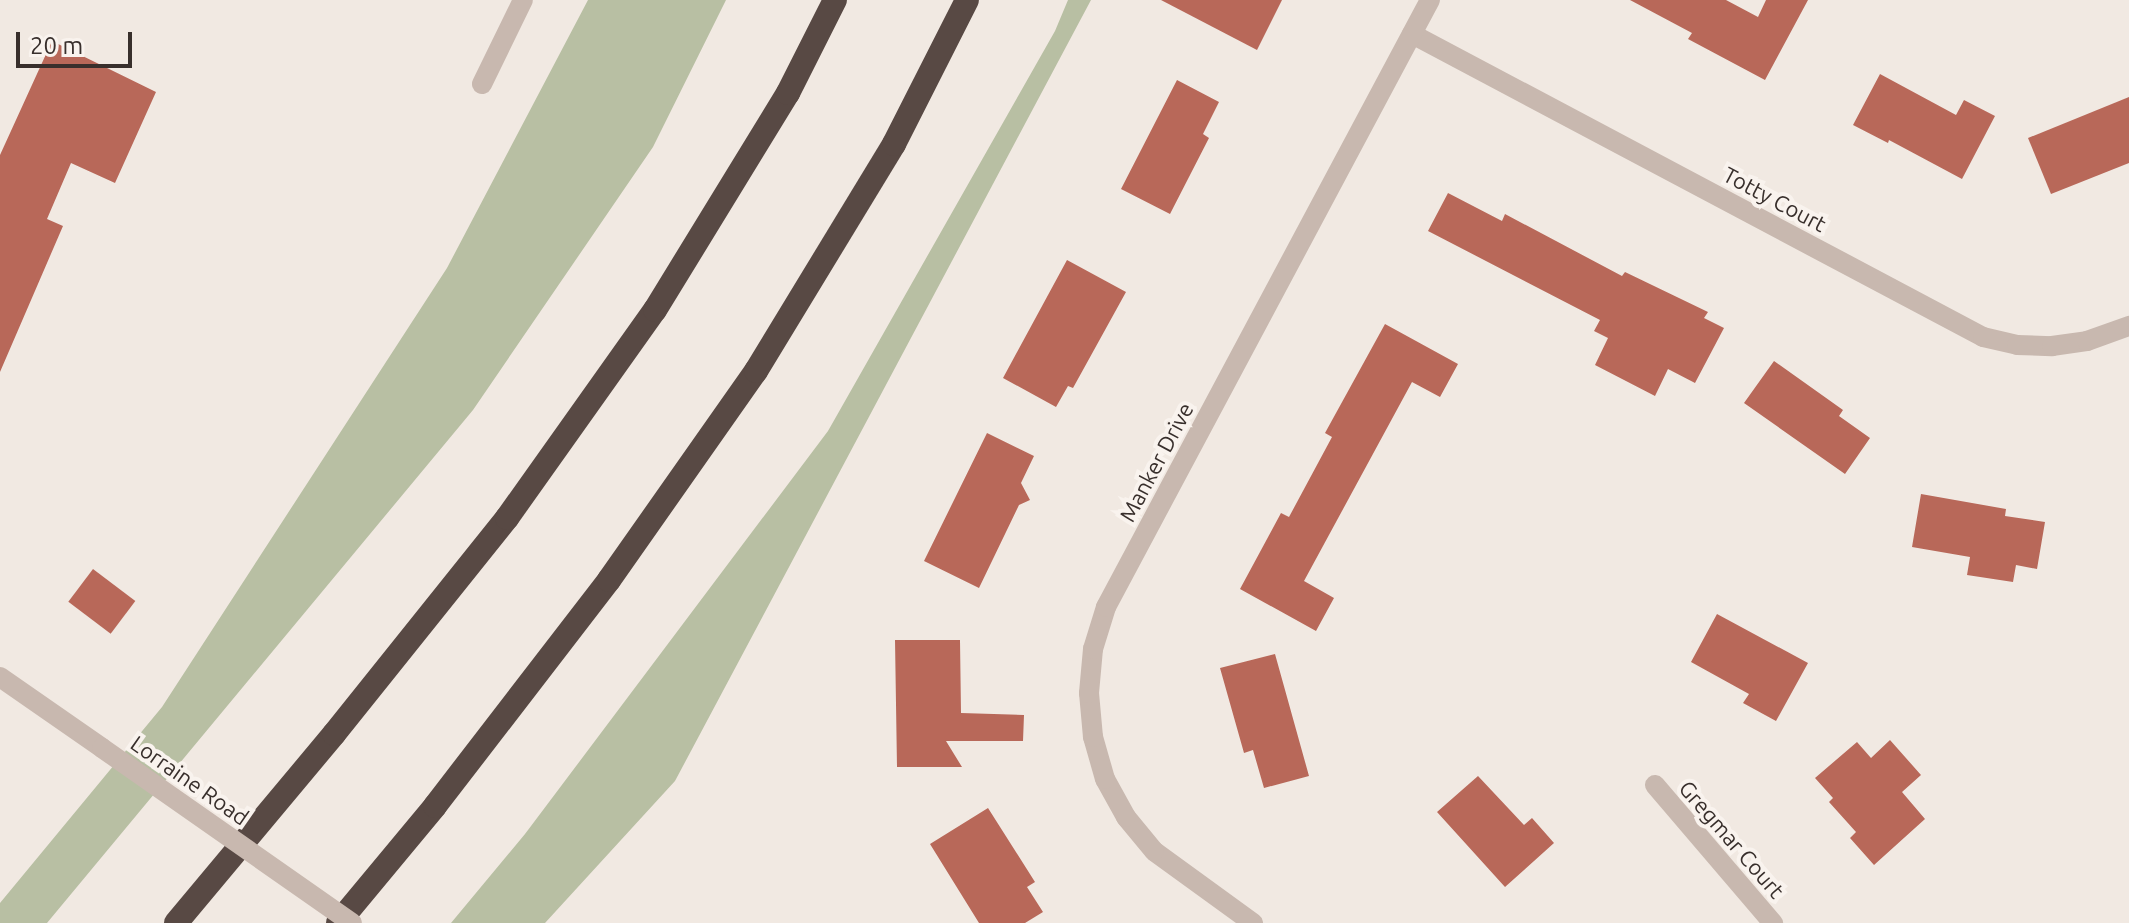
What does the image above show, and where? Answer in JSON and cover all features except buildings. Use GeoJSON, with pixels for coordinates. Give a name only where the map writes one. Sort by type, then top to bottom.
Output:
{"type":"FeatureCollection","features":[{"type":"Feature","properties":{"kind":"highway"},"geometry":{"type":"LineString","coordinates":[[176,923],[334,734],[507,518],[646,323],[788,93],[835,0]]}},
{"type":"Feature","properties":{"kind":"highway"},"geometry":{"type":"LineString","coordinates":[[338,923],[435,806],[609,580],[756,371],[894,144],[967,0]]}},
{"type":"Feature","properties":{"kind":"street"},"geometry":{"type":"LineString","coordinates":[[482,84],[523,0]]}},
{"type":"Feature","properties":{"kind":"street","name":"Manker Drive"},"geometry":{"type":"LineString","coordinates":[[1253,923],[1154,851],[1126,817],[1105,779],[1093,737],[1089,693],[1093,649],[1106,607],[1430,0]]}},
{"type":"Feature","properties":{"kind":"street","name":"Totty Court"},"geometry":{"type":"LineString","coordinates":[[1412,34],[1983,337],[2017,345],[2052,346],[2087,341],[2129,326]]}},
{"type":"Feature","properties":{"kind":"street","name":"Lorraine Road"},"geometry":{"type":"LineString","coordinates":[[0,677],[352,923]]}},
{"type":"Feature","properties":{"kind":"street","name":"Gregmar Court"},"geometry":{"type":"LineString","coordinates":[[1655,785],[1773,923]]}},
{"type":"Feature","properties":{"kind":"green space"},"geometry":{"type":"Polygon","coordinates":[[[588,0],[726,0],[653,147],[473,410],[47,923],[0,923],[0,903],[162,707],[447,268],[588,0]]]}},
{"type":"Feature","properties":{"kind":"green space"},"geometry":{"type":"Polygon","coordinates":[[[1068,0],[1091,0],[675,781],[545,923],[451,923],[525,834],[828,431],[1055,31],[1068,0]]]}}]}
